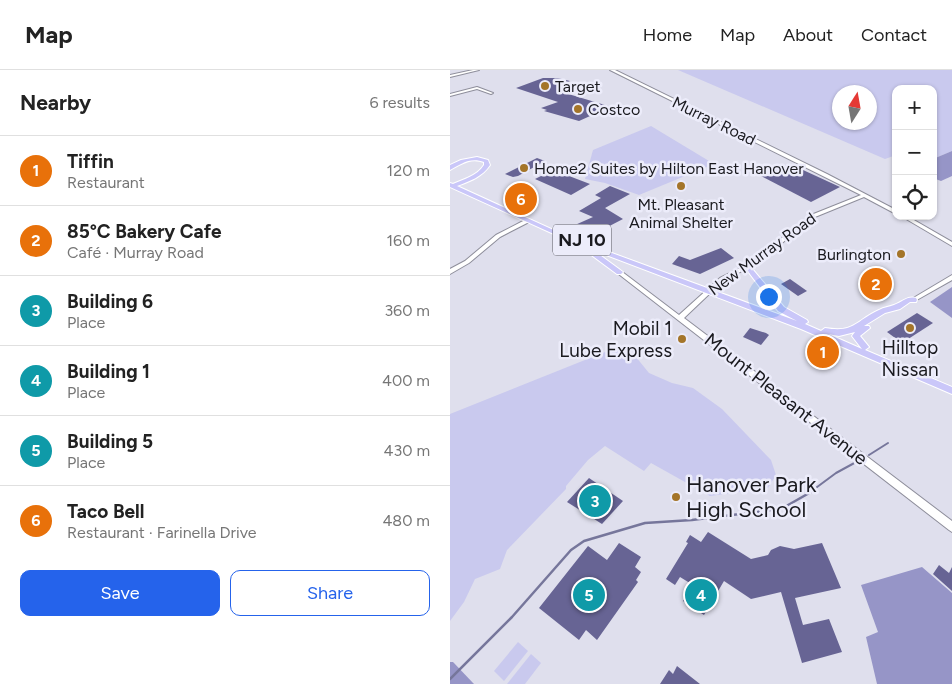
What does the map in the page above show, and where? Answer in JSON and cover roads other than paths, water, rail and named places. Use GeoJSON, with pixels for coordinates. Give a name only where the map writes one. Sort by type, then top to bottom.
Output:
{"type":"FeatureCollection","features":[{"type":"Feature","properties":{"kind":"main road"},"geometry":{"type":"LineString","coordinates":[[450,168],[460,162],[471,159],[482,159],[487,163],[483,171],[452,184]]}},
{"type":"Feature","properties":{"kind":"main road","name":"NJ 10"},"geometry":{"type":"LineString","coordinates":[[452,184],[527,221],[575,241],[804,322],[952,386]]}},
{"type":"Feature","properties":{"kind":"main road","name":"NJ 10"},"geometry":{"type":"LineString","coordinates":[[452,184],[569,234],[831,338],[952,392]]}},
{"type":"Feature","properties":{"kind":"main road"},"geometry":{"type":"LineString","coordinates":[[575,241],[619,272]]}},
{"type":"Feature","properties":{"kind":"main road"},"geometry":{"type":"LineString","coordinates":[[746,266],[781,309],[804,322]]}},
{"type":"Feature","properties":{"kind":"main road"},"geometry":{"type":"LineString","coordinates":[[825,331],[850,331],[882,311],[897,307],[908,300],[913,300]]}},
{"type":"Feature","properties":{"kind":"main road"},"geometry":{"type":"LineString","coordinates":[[865,347],[857,339],[859,332],[886,315],[914,302],[913,300]]}},
{"type":"Feature","properties":{"kind":"street"},"geometry":{"type":"LineString","coordinates":[[450,76],[477,70]]}},
{"type":"Feature","properties":{"kind":"street","name":"Murray Road"},"geometry":{"type":"LineString","coordinates":[[612,70],[892,210]]}},
{"type":"Feature","properties":{"kind":"street"},"geometry":{"type":"LineString","coordinates":[[450,95],[478,88],[491,93]]}},
{"type":"Feature","properties":{"kind":"street","name":"New Murray Road"},"geometry":{"type":"LineString","coordinates":[[680,318],[725,277],[746,266],[813,216],[862,194]]}},
{"type":"Feature","properties":{"kind":"street"},"geometry":{"type":"LineString","coordinates":[[910,220],[952,244]]}},
{"type":"Feature","properties":{"kind":"street"},"geometry":{"type":"LineString","coordinates":[[450,272],[467,262],[498,236],[527,221]]}},
{"type":"Feature","properties":{"kind":"street","name":"Mount Pleasant Avenue"},"geometry":{"type":"LineString","coordinates":[[619,272],[952,527]]}},
{"type":"Feature","properties":{"kind":"street"},"geometry":{"type":"LineString","coordinates":[[913,300],[952,277]]}},
{"type":"Feature","properties":{"kind":"waterway"},"geometry":{"type":"LineString","coordinates":[[869,455],[888,443]]}},
{"type":"Feature","properties":{"kind":"waterway"},"geometry":{"type":"LineString","coordinates":[[809,493],[836,473],[858,461]]}},
{"type":"Feature","properties":{"kind":"waterway"},"geometry":{"type":"LineString","coordinates":[[450,679],[512,617],[571,550],[584,541],[645,523],[692,520],[781,509],[811,492]]}},
{"type":"Feature","properties":{"kind":"place","name":"Target"},"geometry":{"type":"Point","coordinates":[545,86]}},
{"type":"Feature","properties":{"kind":"place","name":"Costco"},"geometry":{"type":"Point","coordinates":[578,109]}},
{"type":"Feature","properties":{"kind":"place","name":"Home2 Suites by Hilton East Hanover"},"geometry":{"type":"Point","coordinates":[524,168]}},
{"type":"Feature","properties":{"kind":"place","name":"Mt. Pleasant Animal Shelter"},"geometry":{"type":"Point","coordinates":[681,186]}},
{"type":"Feature","properties":{"kind":"place","name":"Taco Bell"},"geometry":{"type":"Point","coordinates":[521,199]}},
{"type":"Feature","properties":{"kind":"place","name":"Burlington"},"geometry":{"type":"Point","coordinates":[901,254]}},
{"type":"Feature","properties":{"kind":"place","name":"85°C Bakery Cafe"},"geometry":{"type":"Point","coordinates":[876,284]}},
{"type":"Feature","properties":{"kind":"place","name":"Hilltop Nissan"},"geometry":{"type":"Point","coordinates":[910,328]}},
{"type":"Feature","properties":{"kind":"place","name":"Mobil 1 Lube Express"},"geometry":{"type":"Point","coordinates":[682,339]}},
{"type":"Feature","properties":{"kind":"place","name":"Tiffin"},"geometry":{"type":"Point","coordinates":[823,352]}},
{"type":"Feature","properties":{"kind":"place","name":"Hanover Park High School"},"geometry":{"type":"Point","coordinates":[676,497]}},
{"type":"Feature","properties":{"kind":"place","name":"Building 6"},"geometry":{"type":"Point","coordinates":[595,501]}},
{"type":"Feature","properties":{"kind":"place","name":"Building 5"},"geometry":{"type":"Point","coordinates":[589,595]}},
{"type":"Feature","properties":{"kind":"place","name":"Building 1"},"geometry":{"type":"Point","coordinates":[701,595]}}]}
